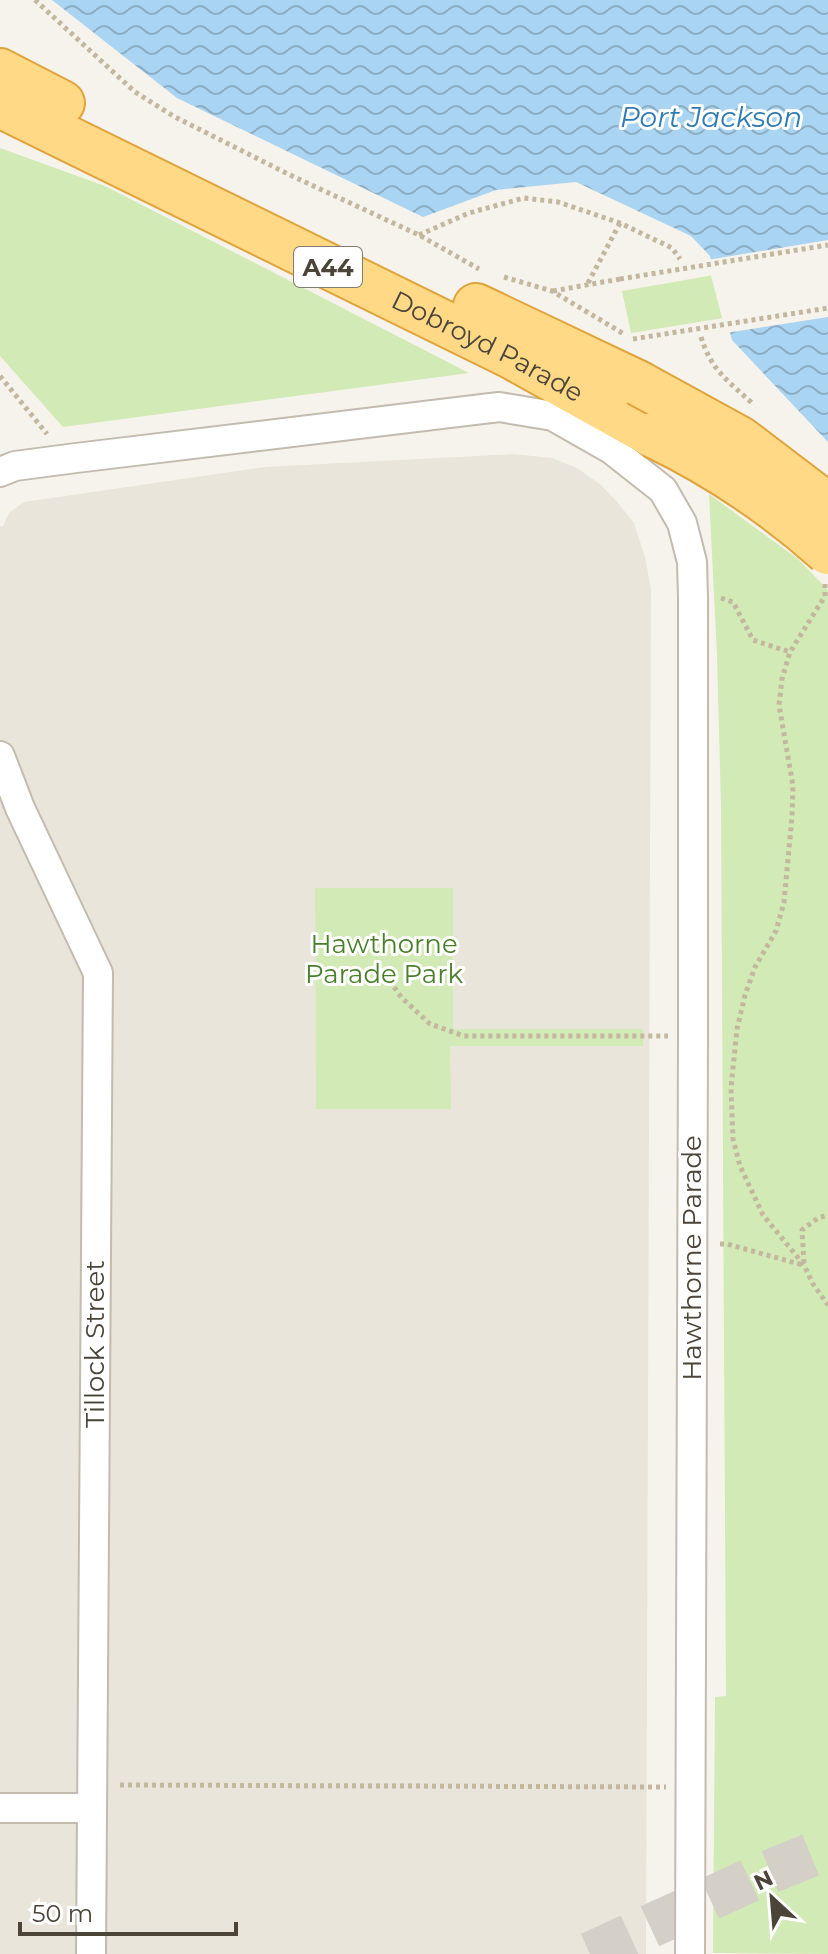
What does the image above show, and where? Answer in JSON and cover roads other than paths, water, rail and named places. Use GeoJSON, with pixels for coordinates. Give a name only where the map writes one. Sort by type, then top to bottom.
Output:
{"type":"FeatureCollection","features":[{"type":"Feature","properties":{"kind":"highway","name":"Dobroyd Parade"},"geometry":{"type":"LineString","coordinates":[[0,71],[186,166],[638,383],[740,439],[828,506]]}},
{"type":"Feature","properties":{"kind":"highway","name":"Dobroyd Parade"},"geometry":{"type":"LineString","coordinates":[[0,105],[511,356],[684,450],[746,488],[828,552]]}},
{"type":"Feature","properties":{"kind":"street","name":"Dobroyd Parade"},"geometry":{"type":"LineString","coordinates":[[0,472],[15,466],[67,459],[499,407],[553,416],[611,449],[663,490],[682,523],[692,562]]}},
{"type":"Feature","properties":{"kind":"street","name":"Hawthorne Parade"},"geometry":{"type":"LineString","coordinates":[[690,1954],[692,562]]}},
{"type":"Feature","properties":{"kind":"street","name":"Tillock Street"},"geometry":{"type":"LineString","coordinates":[[0,756],[20,808],[98,973],[91,1954]]}},
{"type":"Feature","properties":{"kind":"street"},"geometry":{"type":"LineString","coordinates":[[0,1808],[91,1796]]}},
{"type":"Feature","properties":{"kind":"water","name":"Port Jackson"},"geometry":{"type":"Polygon","coordinates":[[[52,0],[828,0],[828,442],[732,340],[710,256],[691,236],[576,182],[496,190],[423,217],[177,98],[52,0]]]}},
{"type":"Feature","properties":{"kind":"tunnel"},"geometry":{"type":"LineString","coordinates":[[590,1954],[759,1876],[828,1848]]}},
{"type":"Feature","properties":{"kind":"park label","name":"Hawthorne Parade Park"},"geometry":{"type":"Point","coordinates":[384,959]}}]}
